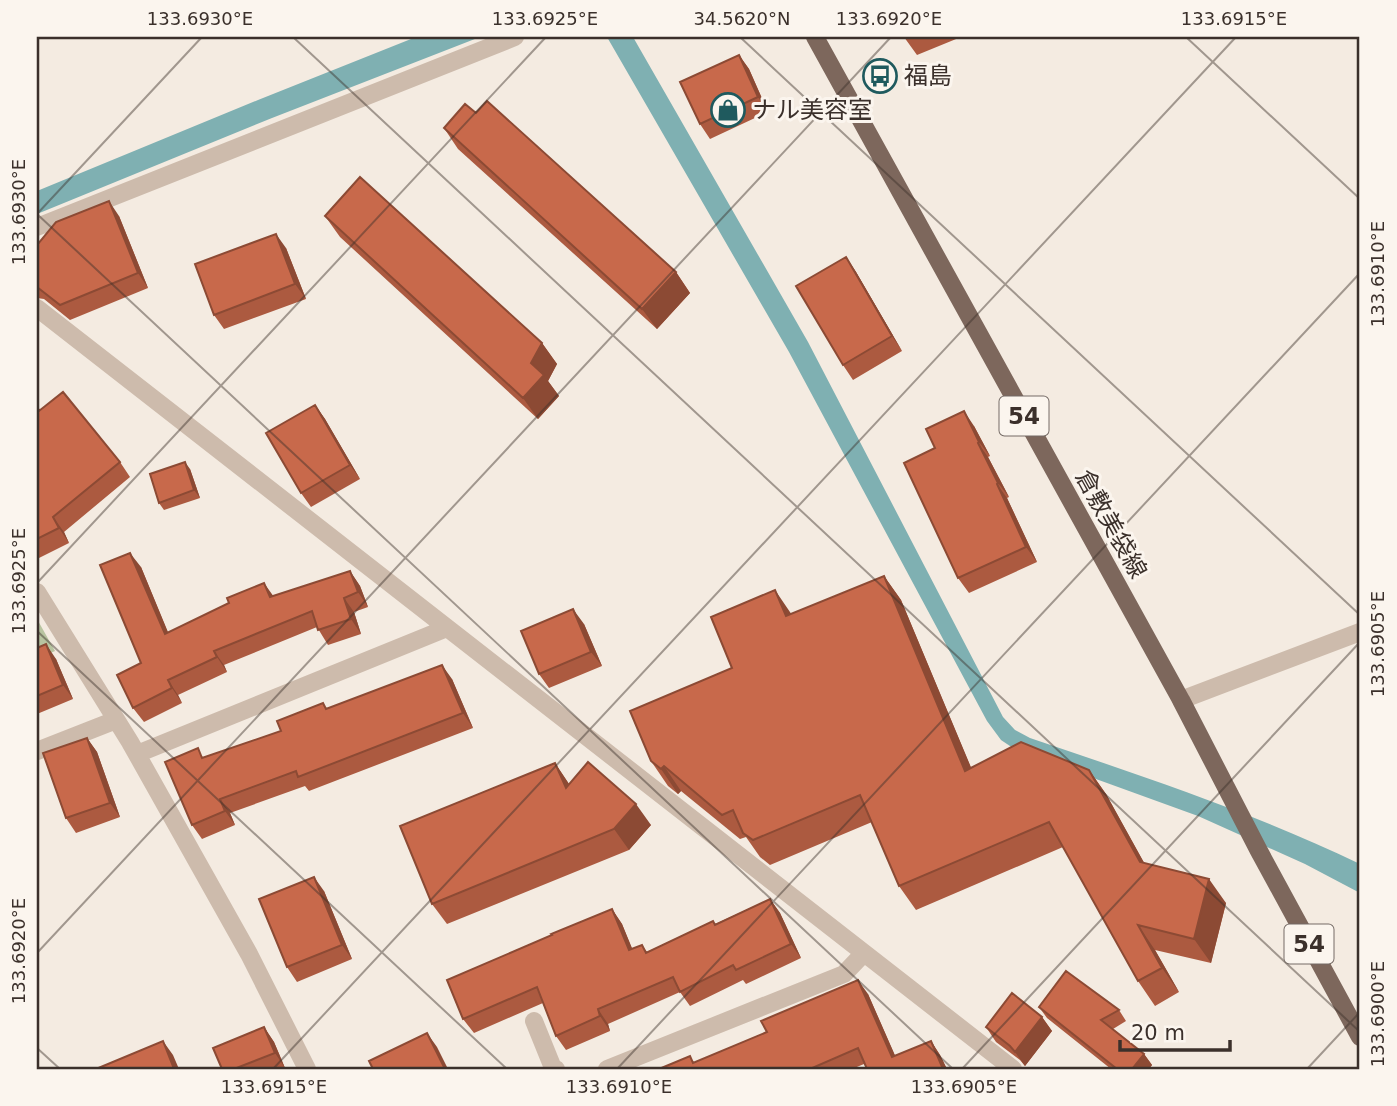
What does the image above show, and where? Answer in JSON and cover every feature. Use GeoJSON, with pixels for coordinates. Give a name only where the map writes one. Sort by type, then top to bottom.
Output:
{"type":"FeatureCollection","features":[{"type":"Feature","properties":{"kind":"main road","name":"倉敷美袋線"},"geometry":{"type":"LineString","coordinates":[[815,37],[1181,700],[1360,1037]]}},
{"type":"Feature","properties":{"kind":"street"},"geometry":{"type":"LineString","coordinates":[[37,227],[515,37]]}},
{"type":"Feature","properties":{"kind":"street"},"geometry":{"type":"LineString","coordinates":[[37,308],[1013,1069]]}},
{"type":"Feature","properties":{"kind":"street"},"geometry":{"type":"LineString","coordinates":[[37,592],[136,754],[249,954],[307,1069]]}},
{"type":"Feature","properties":{"kind":"street"},"geometry":{"type":"LineString","coordinates":[[136,754],[447,628]]}},
{"type":"Feature","properties":{"kind":"street"},"geometry":{"type":"LineString","coordinates":[[1181,700],[1360,632]]}},
{"type":"Feature","properties":{"kind":"street"},"geometry":{"type":"LineString","coordinates":[[37,751],[116,720]]}},
{"type":"Feature","properties":{"kind":"street"},"geometry":{"type":"LineString","coordinates":[[607,1069],[844,974],[864,953]]}},
{"type":"Feature","properties":{"kind":"street"},"geometry":{"type":"LineString","coordinates":[[534,1021],[552,1068],[556,1069]]}},
{"type":"Feature","properties":{"kind":"green space"},"geometry":{"type":"Polygon","coordinates":[[[37,619],[55,651],[37,659],[37,619]]]}},
{"type":"Feature","properties":{"kind":"water"},"geometry":{"type":"Polygon","coordinates":[[[416,37],[480,37],[37,214],[37,191],[416,37]]]}},
{"type":"Feature","properties":{"kind":"water"},"geometry":{"type":"Polygon","coordinates":[[[607,37],[633,37],[808,342],[1003,717],[1015,730],[1030,738],[1239,812],[1360,864],[1360,893],[1305,864],[1198,816],[1016,750],[1001,740],[987,721],[789,352],[607,37]]]}},
{"type":"Feature","properties":{"kind":"building"},"geometry":{"type":"Polygon","coordinates":[[[739,55],[758,97],[700,124],[680,82],[739,55]]]}},
{"type":"Feature","properties":{"kind":"building"},"geometry":{"type":"Polygon","coordinates":[[[487,101],[676,272],[642,309],[444,128],[465,104],[476,113],[487,101]]]}},
{"type":"Feature","properties":{"kind":"building"},"geometry":{"type":"Polygon","coordinates":[[[360,177],[542,343],[531,363],[544,375],[523,398],[325,216],[360,177]]]}},
{"type":"Feature","properties":{"kind":"building"},"geometry":{"type":"Polygon","coordinates":[[[109,201],[138,273],[60,305],[37,287],[37,245],[56,222],[109,201]]]}},
{"type":"Feature","properties":{"kind":"building"},"geometry":{"type":"Polygon","coordinates":[[[276,234],[295,284],[214,315],[195,264],[276,234]]]}},
{"type":"Feature","properties":{"kind":"building"},"geometry":{"type":"Polygon","coordinates":[[[846,257],[892,336],[843,365],[796,286],[846,257]]]}},
{"type":"Feature","properties":{"kind":"building"},"geometry":{"type":"Polygon","coordinates":[[[63,392],[120,462],[53,517],[59,528],[37,539],[37,406],[39,411],[63,392]]]}},
{"type":"Feature","properties":{"kind":"building"},"geometry":{"type":"Polygon","coordinates":[[[315,405],[350,465],[301,493],[266,433],[315,405]]]}},
{"type":"Feature","properties":{"kind":"building"},"geometry":{"type":"Polygon","coordinates":[[[964,411],[1026,547],[958,578],[904,463],[935,448],[926,429],[964,411]]]}},
{"type":"Feature","properties":{"kind":"building"},"geometry":{"type":"Polygon","coordinates":[[[185,462],[194,490],[159,503],[150,474],[185,462]]]}},
{"type":"Feature","properties":{"kind":"building"},"geometry":{"type":"Polygon","coordinates":[[[130,553],[165,634],[229,603],[227,598],[264,583],[270,597],[350,571],[358,592],[344,598],[351,619],[318,630],[312,611],[214,651],[217,657],[168,680],[172,688],[133,708],[117,675],[141,663],[100,565],[130,553]]]}},
{"type":"Feature","properties":{"kind":"building"},"geometry":{"type":"Polygon","coordinates":[[[884,576],[965,771],[1021,742],[1089,770],[1140,862],[1209,879],[1194,939],[1138,925],[1162,968],[1138,981],[1049,822],[899,886],[860,795],[753,840],[743,833],[733,810],[722,815],[664,766],[661,769],[651,761],[630,711],[732,668],[711,617],[775,590],[786,616],[884,576]]]}},
{"type":"Feature","properties":{"kind":"building"},"geometry":{"type":"Polygon","coordinates":[[[573,609],[591,652],[539,674],[521,631],[573,609]]]}},
{"type":"Feature","properties":{"kind":"building"},"geometry":{"type":"Polygon","coordinates":[[[46,644],[63,685],[37,696],[37,648],[46,644]]]}},
{"type":"Feature","properties":{"kind":"building"},"geometry":{"type":"Polygon","coordinates":[[[442,665],[463,713],[298,777],[296,771],[220,799],[225,811],[192,825],[165,762],[198,748],[202,758],[281,731],[277,721],[323,703],[326,709],[442,665]]]}},
{"type":"Feature","properties":{"kind":"building"},"geometry":{"type":"Polygon","coordinates":[[[87,738],[110,803],[66,818],[43,753],[87,738]]]}},
{"type":"Feature","properties":{"kind":"building"},"geometry":{"type":"Polygon","coordinates":[[[588,762],[636,804],[614,829],[432,904],[400,826],[555,763],[566,788],[588,762]]]}},
{"type":"Feature","properties":{"kind":"building"},"geometry":{"type":"Polygon","coordinates":[[[314,877],[342,945],[287,967],[259,899],[314,877]]]}},
{"type":"Feature","properties":{"kind":"building"},"geometry":{"type":"Polygon","coordinates":[[[770,899],[791,944],[736,970],[733,965],[680,992],[673,977],[598,1009],[600,1016],[556,1036],[537,987],[463,1019],[447,980],[612,909],[629,950],[642,945],[646,953],[713,921],[715,925],[770,899]]]}},
{"type":"Feature","properties":{"kind":"building"},"geometry":{"type":"Polygon","coordinates":[[[1066,971],[1119,1010],[1101,1020],[1144,1054],[1132,1069],[1117,1069],[1039,1007],[1066,971]]]}},
{"type":"Feature","properties":{"kind":"building"},"geometry":{"type":"Polygon","coordinates":[[[858,980],[892,1057],[931,1041],[943,1069],[867,1069],[858,1048],[810,1069],[659,1069],[690,1056],[693,1063],[767,1032],[761,1021],[858,980]]]}},
{"type":"Feature","properties":{"kind":"building"},"geometry":{"type":"Polygon","coordinates":[[[1012,993],[1042,1017],[1015,1052],[986,1027],[1012,993]]]}},
{"type":"Feature","properties":{"kind":"building"},"geometry":{"type":"Polygon","coordinates":[[[264,1027],[275,1053],[234,1069],[222,1069],[213,1048],[264,1027]]]}},
{"type":"Feature","properties":{"kind":"building"},"geometry":{"type":"Polygon","coordinates":[[[427,1033],[445,1069],[373,1069],[369,1061],[427,1033]]]}},
{"type":"Feature","properties":{"kind":"building"},"geometry":{"type":"Polygon","coordinates":[[[163,1041],[174,1069],[96,1069],[163,1041]]]}},
{"type":"Feature","properties":{"kind":"place","name":"福島"},"geometry":{"type":"Point","coordinates":[880,76]}},
{"type":"Feature","properties":{"kind":"place","name":"ナル美容室"},"geometry":{"type":"Point","coordinates":[728,110]}}]}
